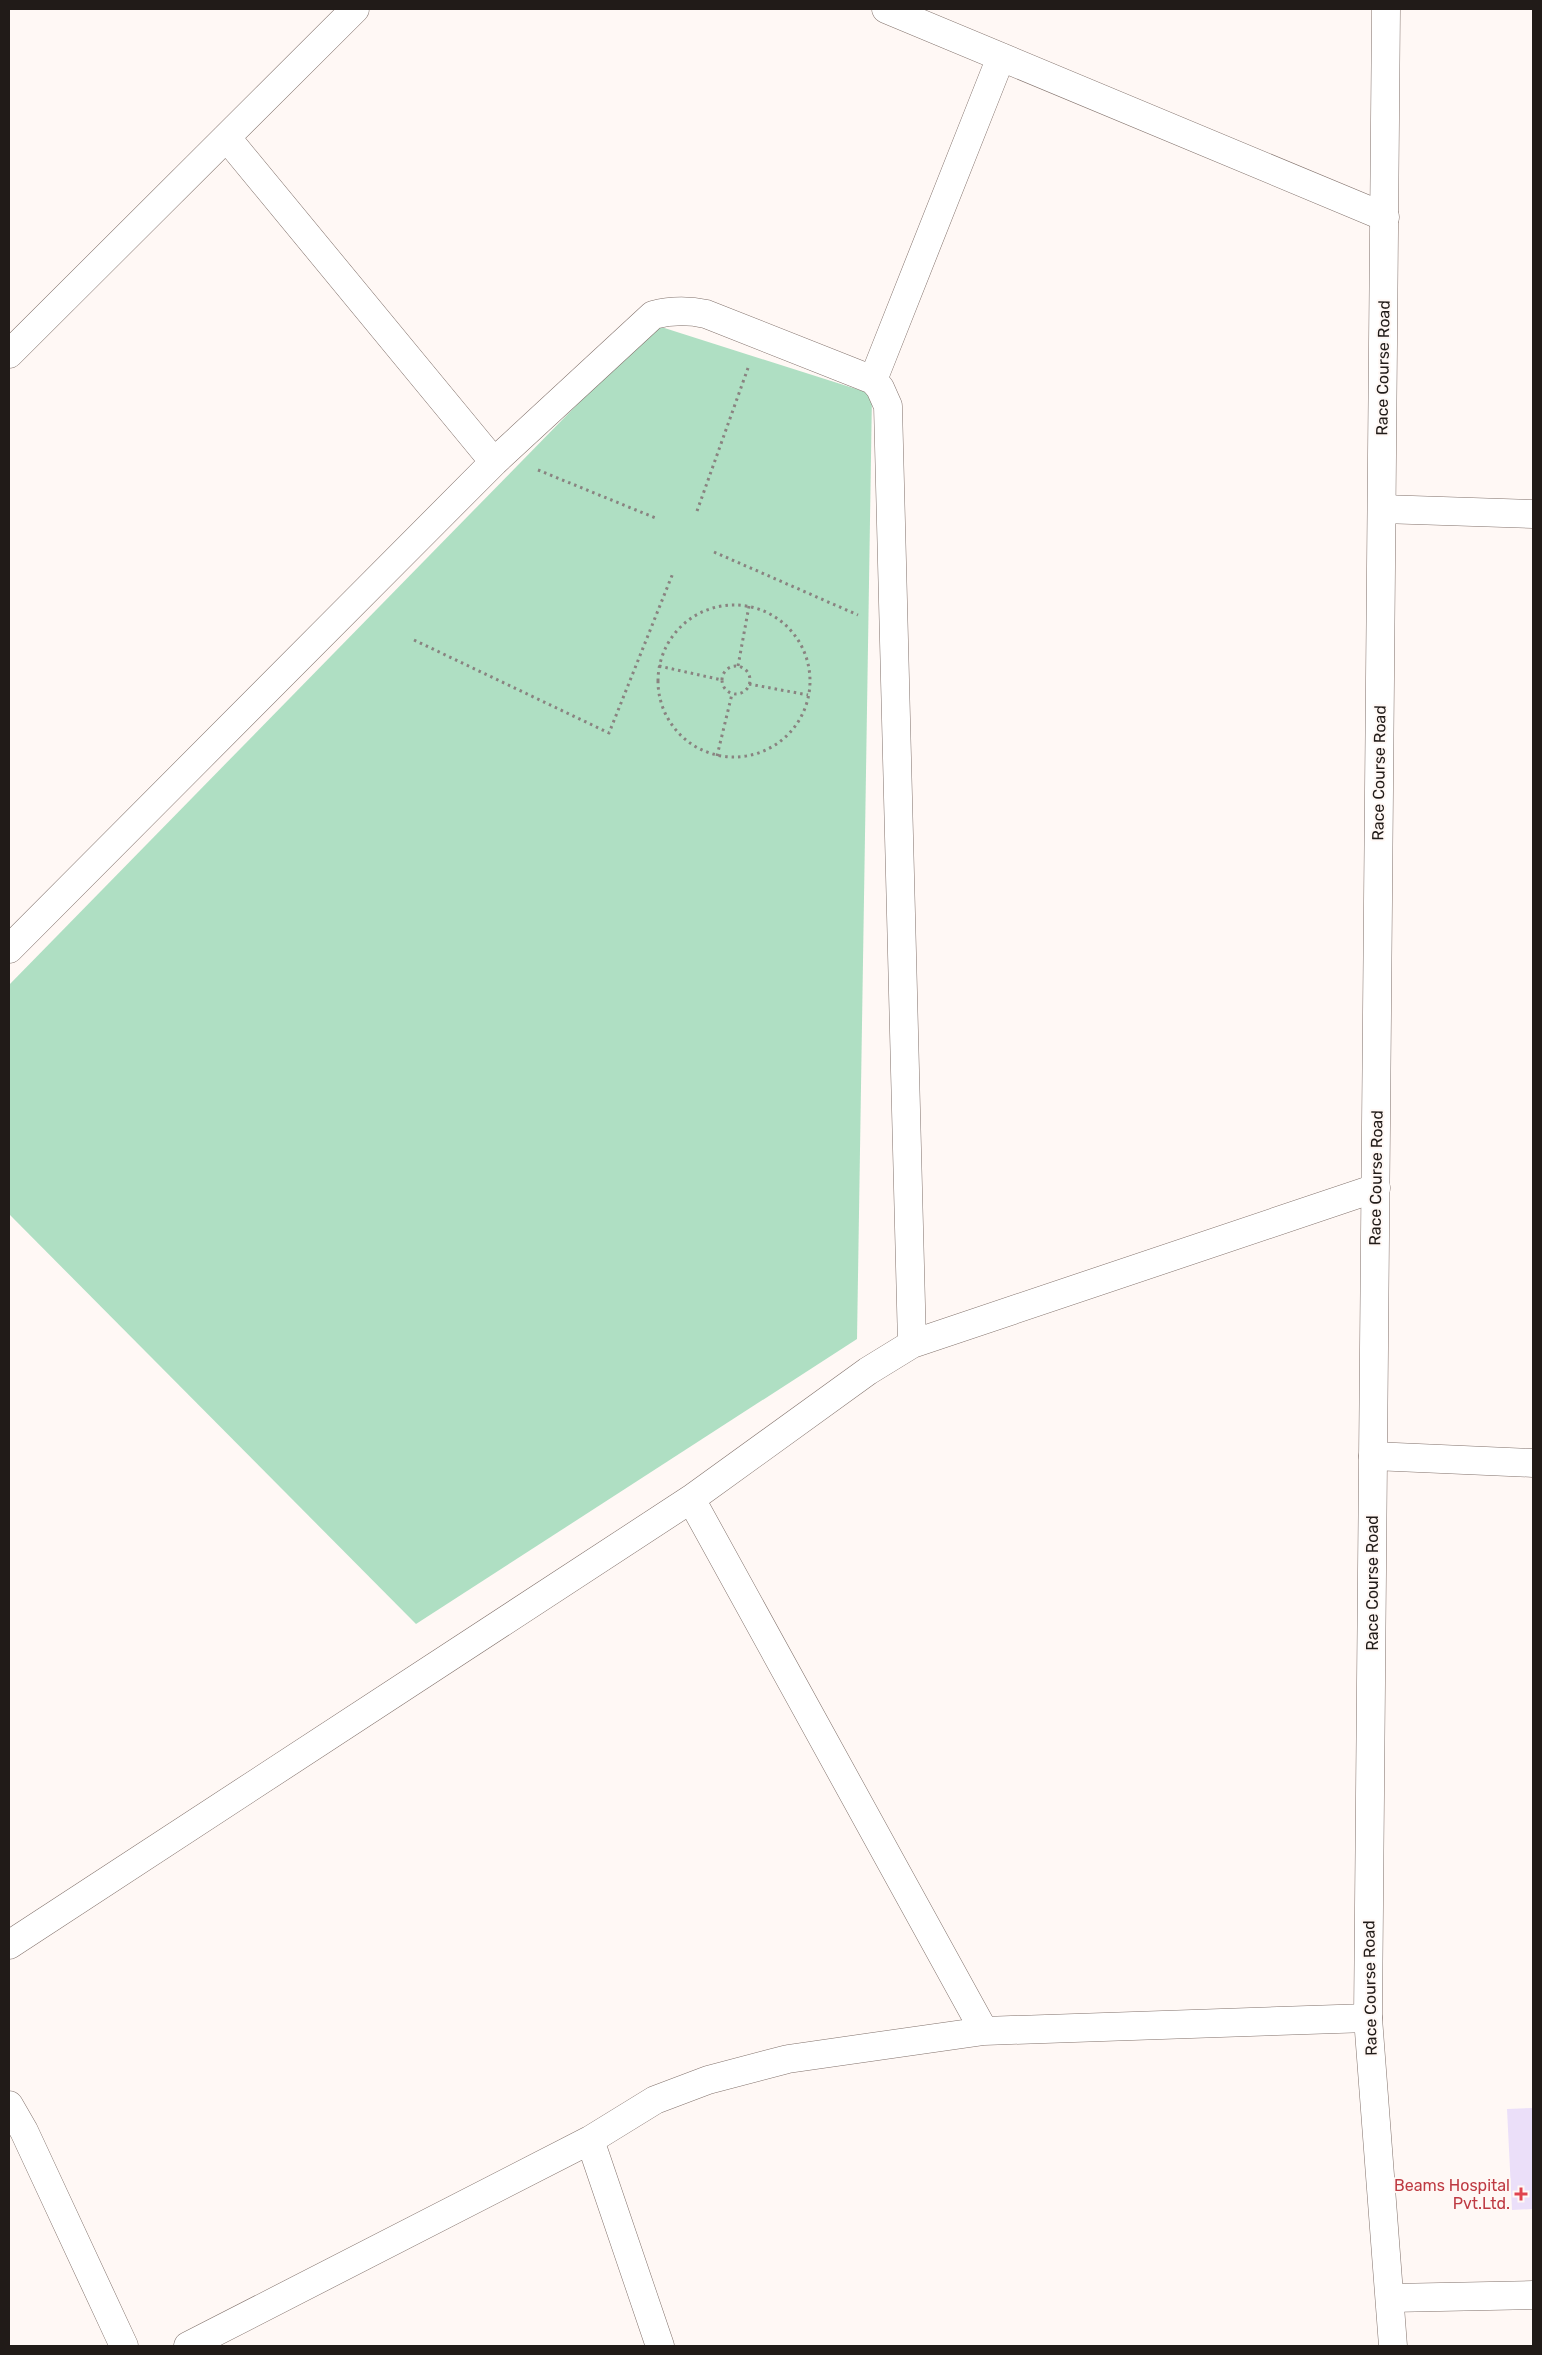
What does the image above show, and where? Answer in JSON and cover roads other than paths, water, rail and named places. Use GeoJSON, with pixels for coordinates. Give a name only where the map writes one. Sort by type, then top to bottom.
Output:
{"type":"FeatureCollection","features":[{"type":"Feature","properties":{"kind":"street"},"geometry":{"type":"LineString","coordinates":[[9,354],[355,9]]}},
{"type":"Feature","properties":{"kind":"street"},"geometry":{"type":"LineString","coordinates":[[886,9],[1385,218]]}},
{"type":"Feature","properties":{"kind":"street","name":"Race Course Road"},"geometry":{"type":"LineString","coordinates":[[1386,9],[1368,2018],[1391,2298],[1393,2346]]}},
{"type":"Feature","properties":{"kind":"street"},"geometry":{"type":"LineString","coordinates":[[873,380],[1001,57]]}},
{"type":"Feature","properties":{"kind":"street"},"geometry":{"type":"LineString","coordinates":[[227,138],[494,462]]}},
{"type":"Feature","properties":{"kind":"street"},"geometry":{"type":"LineString","coordinates":[[9,949],[494,462],[653,314],[669,311],[691,311],[706,314],[873,380],[880,388],[888,406],[912,1344]]}},
{"type":"Feature","properties":{"kind":"street"},"geometry":{"type":"LineString","coordinates":[[1382,509],[1533,514]]}},
{"type":"Feature","properties":{"kind":"street"},"geometry":{"type":"LineString","coordinates":[[9,1945],[691,1500],[868,1371],[912,1344],[1376,1188]]}},
{"type":"Feature","properties":{"kind":"street"},"geometry":{"type":"LineString","coordinates":[[1373,1456],[1533,1463]]}},
{"type":"Feature","properties":{"kind":"street"},"geometry":{"type":"LineString","coordinates":[[691,1500],[984,2031]]}},
{"type":"Feature","properties":{"kind":"street"},"geometry":{"type":"LineString","coordinates":[[188,2346],[590,2140],[655,2100],[708,2080],[788,2059],[984,2031],[1368,2018]]}},
{"type":"Feature","properties":{"kind":"street"},"geometry":{"type":"LineString","coordinates":[[9,2105],[24,2131],[124,2346]]}},
{"type":"Feature","properties":{"kind":"street"},"geometry":{"type":"LineString","coordinates":[[590,2140],[660,2346]]}},
{"type":"Feature","properties":{"kind":"street"},"geometry":{"type":"LineString","coordinates":[[1391,2298],[1533,2295]]}},
{"type":"Feature","properties":{"kind":"place","name":"Beams Hospital Pvt.Ltd."},"geometry":{"type":"Point","coordinates":[1521,2194]}}]}
